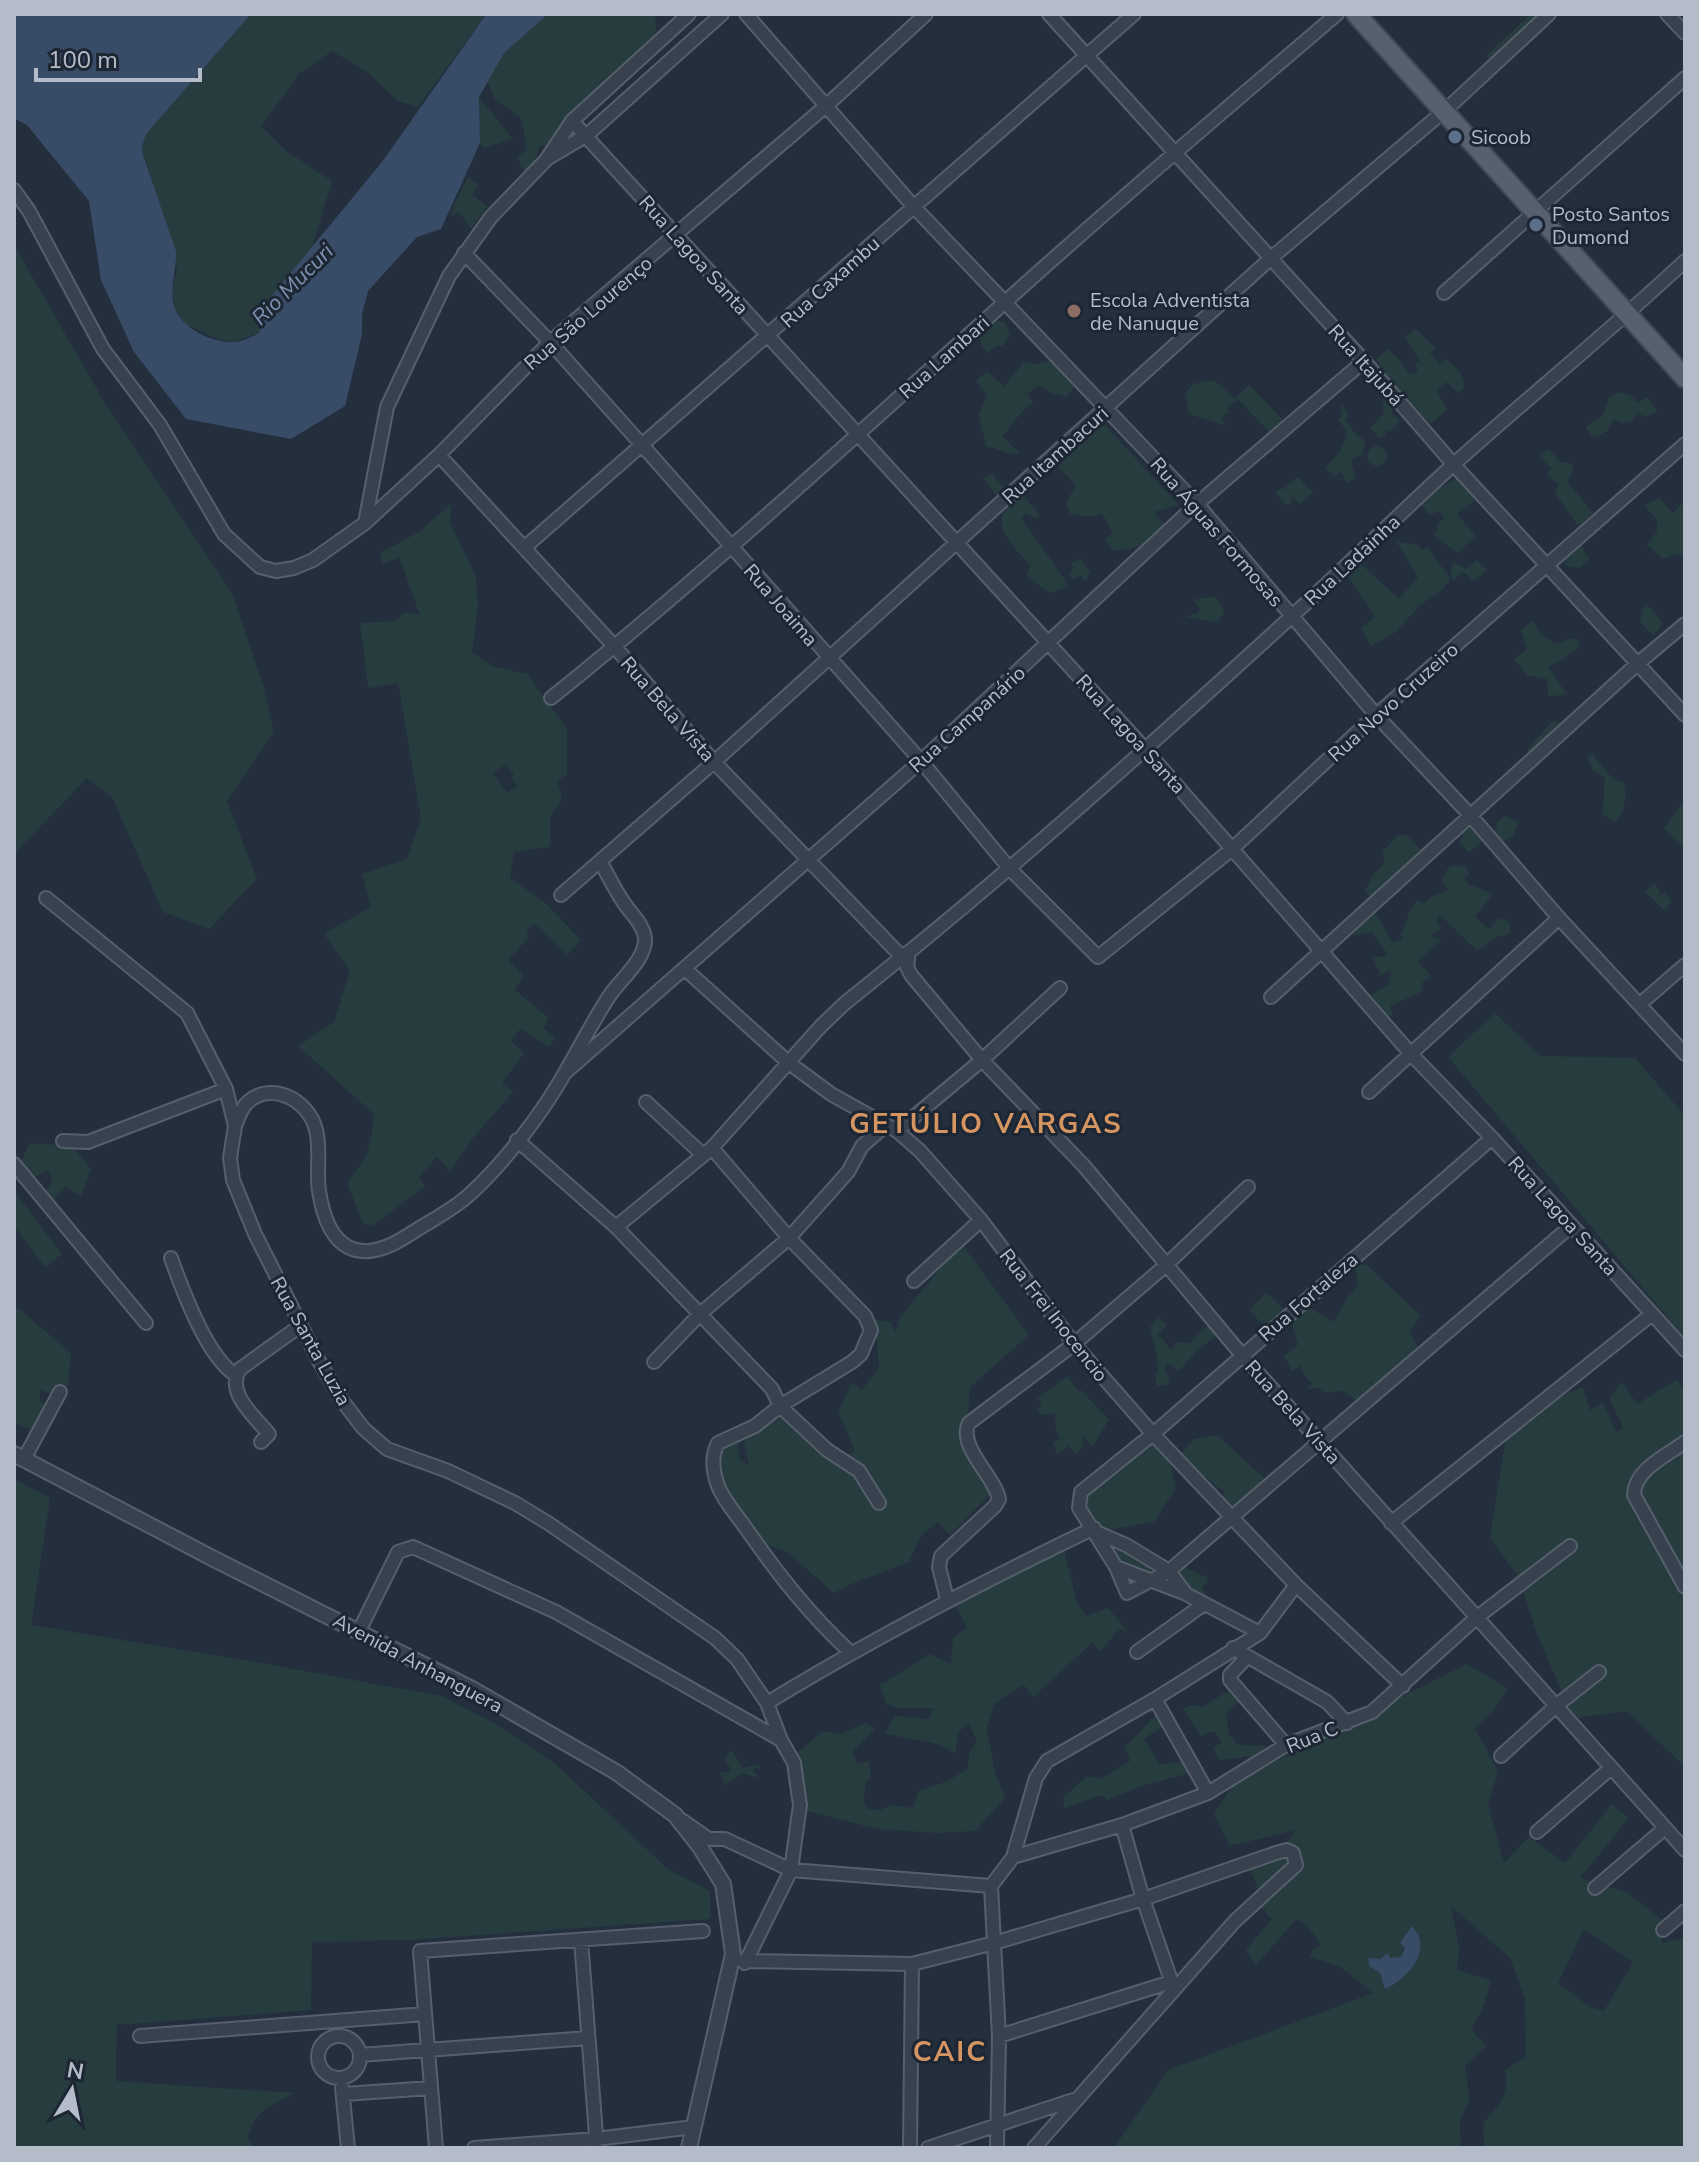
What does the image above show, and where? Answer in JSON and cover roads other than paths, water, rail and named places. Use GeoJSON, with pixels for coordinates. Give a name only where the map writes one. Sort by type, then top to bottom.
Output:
{"type":"FeatureCollection","features":[{"type":"Feature","properties":{"kind":"main road"},"geometry":{"type":"LineString","coordinates":[[1356,14],[1632,310],[1685,360]]}},
{"type":"Feature","properties":{"kind":"main road"},"geometry":{"type":"LineString","coordinates":[[1370,14],[1446,108]]}},
{"type":"Feature","properties":{"kind":"main road"},"geometry":{"type":"LineString","coordinates":[[1632,310],[1685,378]]}},
{"type":"Feature","properties":{"kind":"street"},"geometry":{"type":"LineString","coordinates":[[365,523],[387,407],[449,276],[491,217],[546,160],[572,121],[689,14]]}},
{"type":"Feature","properties":{"kind":"street"},"geometry":{"type":"LineString","coordinates":[[546,160],[587,135],[722,14]]}},
{"type":"Feature","properties":{"kind":"street","name":"Rua Águas Formosas"},"geometry":{"type":"LineString","coordinates":[[746,14],[914,207],[1197,504],[1376,715],[1685,1054]]}},
{"type":"Feature","properties":{"kind":"street","name":"Rua São Lourenço"},"geometry":{"type":"LineString","coordinates":[[14,190],[29,211],[103,349],[160,425],[224,534],[252,563],[276,571],[294,568],[313,560],[365,523],[439,455],[550,342],[677,236],[926,14]]}},
{"type":"Feature","properties":{"kind":"street","name":"Rua Itajubá"},"geometry":{"type":"LineString","coordinates":[[1049,14],[1364,361],[1454,465],[1685,715]]}},
{"type":"Feature","properties":{"kind":"street","name":"Rua Caxambu"},"geometry":{"type":"LineString","coordinates":[[524,548],[1134,14]]}},
{"type":"Feature","properties":{"kind":"street","name":"Rua Lambari"},"geometry":{"type":"LineString","coordinates":[[551,698],[731,547],[1005,302],[1337,14]]}},
{"type":"Feature","properties":{"kind":"street","name":"Rua Itambacuri"},"geometry":{"type":"LineString","coordinates":[[561,895],[714,762],[1270,259],[1446,108],[1549,14]]}},
{"type":"Feature","properties":{"kind":"street"},"geometry":{"type":"LineString","coordinates":[[1667,14],[1685,33]]}},
{"type":"Feature","properties":{"kind":"street"},"geometry":{"type":"LineString","coordinates":[[1444,293],[1685,78]]}},
{"type":"Feature","properties":{"kind":"street","name":"Rua Lagoa Santa"},"geometry":{"type":"LineString","coordinates":[[572,121],[857,436],[1050,643],[1411,1054],[1685,1350]]}},
{"type":"Feature","properties":{"kind":"street","name":"Rua Joaima"},"geometry":{"type":"LineString","coordinates":[[464,253],[550,342],[642,445],[921,761],[1009,868],[1098,957]]}},
{"type":"Feature","properties":{"kind":"street","name":"Rua Ladainha"},"geometry":{"type":"LineString","coordinates":[[616,1227],[708,1152],[844,1004],[906,959],[1685,261]]}},
{"type":"Feature","properties":{"kind":"street","name":"Rua Campanário"},"geometry":{"type":"LineString","coordinates":[[566,1072],[921,761],[1197,504],[1364,361]]}},
{"type":"Feature","properties":{"kind":"street","name":"Rua Novo Cruzeiro"},"geometry":{"type":"LineString","coordinates":[[1098,957],[1232,849],[1376,715],[1685,444]]}},
{"type":"Feature","properties":{"kind":"street","name":"Rua Bela Vista"},"geometry":{"type":"LineString","coordinates":[[439,455],[615,647],[714,762],[906,959],[918,985],[982,1060],[1084,1166],[1242,1355],[1685,1850]]}},
{"type":"Feature","properties":{"kind":"street"},"geometry":{"type":"LineString","coordinates":[[1271,997],[1685,624]]}},
{"type":"Feature","properties":{"kind":"street","name":"Rua Campanário"},"geometry":{"type":"LineString","coordinates":[[235,1126],[245,1105],[262,1093],[279,1093],[295,1100],[309,1113],[316,1129],[319,1190],[334,1235],[345,1248],[362,1253],[380,1251],[468,1196],[502,1162],[566,1072],[610,995],[644,947],[643,928],[623,902],[600,861]]}},
{"type":"Feature","properties":{"kind":"street","name":"Rua Santa Luzia"},"geometry":{"type":"LineString","coordinates":[[46,898],[107,950],[182,1007],[226,1089],[235,1126],[230,1158],[233,1180],[255,1234],[300,1326],[341,1399],[363,1428],[387,1449],[495,1492],[548,1523],[715,1638],[737,1659],[767,1703],[781,1740],[794,1763],[800,1805],[791,1870],[773,1910],[739,1958]]}},
{"type":"Feature","properties":{"kind":"street"},"geometry":{"type":"LineString","coordinates":[[1369,1092],[1559,918]]}},
{"type":"Feature","properties":{"kind":"street"},"geometry":{"type":"LineString","coordinates":[[1640,1004],[1685,965]]}},
{"type":"Feature","properties":{"kind":"street","name":"Rua Frei Inocencio"},"geometry":{"type":"LineString","coordinates":[[685,969],[789,1063],[831,1094],[892,1128],[920,1151],[981,1220],[1074,1344],[1153,1434],[1296,1585],[1403,1686]]}},
{"type":"Feature","properties":{"kind":"street"},"geometry":{"type":"LineString","coordinates":[[654,1362],[700,1314],[789,1238],[848,1172],[862,1146],[892,1128],[982,1060],[1060,988]]}},
{"type":"Feature","properties":{"kind":"street"},"geometry":{"type":"LineString","coordinates":[[63,1141],[88,1142],[226,1089]]}},
{"type":"Feature","properties":{"kind":"street"},"geometry":{"type":"LineString","coordinates":[[646,1102],[708,1152],[833,1280],[865,1316],[871,1330],[867,1343],[852,1362],[780,1406],[748,1430],[718,1443],[714,1459],[715,1477],[721,1493],[804,1607],[850,1652]]}},
{"type":"Feature","properties":{"kind":"street","name":"Rua Fortaleza"},"geometry":{"type":"LineString","coordinates":[[1151,1581],[1129,1593],[1125,1592],[1116,1567],[1079,1508],[1081,1492],[1153,1434],[1492,1138]]}},
{"type":"Feature","properties":{"kind":"street"},"geometry":{"type":"LineString","coordinates":[[517,1140],[616,1227],[772,1389],[780,1406],[827,1450],[859,1471],[879,1503]]}},
{"type":"Feature","properties":{"kind":"street"},"geometry":{"type":"LineString","coordinates":[[14,1164],[146,1323]]}},
{"type":"Feature","properties":{"kind":"street"},"geometry":{"type":"LineString","coordinates":[[947,1599],[939,1560],[999,1499],[967,1441],[966,1428],[969,1423],[1074,1344],[1165,1266],[1248,1187]]}},
{"type":"Feature","properties":{"kind":"street"},"geometry":{"type":"LineString","coordinates":[[914,1281],[981,1220]]}},
{"type":"Feature","properties":{"kind":"street"},"geometry":{"type":"LineString","coordinates":[[1151,1581],[1169,1571],[1232,1518],[1571,1226]]}},
{"type":"Feature","properties":{"kind":"street"},"geometry":{"type":"LineString","coordinates":[[171,1258],[196,1320],[226,1369],[236,1375]]}},
{"type":"Feature","properties":{"kind":"street"},"geometry":{"type":"LineString","coordinates":[[1391,1523],[1652,1314]]}},
{"type":"Feature","properties":{"kind":"street"},"geometry":{"type":"LineString","coordinates":[[261,1442],[269,1434],[239,1396],[234,1386],[236,1375],[300,1326]]}},
{"type":"Feature","properties":{"kind":"street"},"geometry":{"type":"LineString","coordinates":[[19,1456],[60,1392]]}},
{"type":"Feature","properties":{"kind":"street"},"geometry":{"type":"LineString","coordinates":[[1684,1587],[1634,1495],[1638,1477],[1685,1444]]}},
{"type":"Feature","properties":{"kind":"street","name":"Avenida Anhanguera"},"geometry":{"type":"LineString","coordinates":[[19,1456],[214,1559],[472,1689],[616,1772],[675,1815],[700,1847],[723,1884],[739,1958]]}},
{"type":"Feature","properties":{"kind":"street"},"geometry":{"type":"LineString","coordinates":[[767,1703],[850,1652],[947,1599],[1095,1530],[1169,1571],[1186,1594]]}},
{"type":"Feature","properties":{"kind":"street","name":"Rua C"},"geometry":{"type":"LineString","coordinates":[[1013,1857],[1122,1825],[1208,1793],[1286,1745],[1372,1712],[1476,1618],[1570,1546]]}},
{"type":"Feature","properties":{"kind":"street"},"geometry":{"type":"LineString","coordinates":[[359,1631],[398,1552],[413,1547],[556,1612],[781,1740]]}},
{"type":"Feature","properties":{"kind":"street"},"geometry":{"type":"LineString","coordinates":[[1116,1567],[1186,1594],[1260,1633]]}},
{"type":"Feature","properties":{"kind":"street"},"geometry":{"type":"LineString","coordinates":[[997,2148],[999,2036],[991,1886],[1013,1857],[1040,1769],[1047,1761],[1155,1699],[1260,1633],[1296,1585]]}},
{"type":"Feature","properties":{"kind":"street"},"geometry":{"type":"LineString","coordinates":[[1137,1652],[1204,1604]]}},
{"type":"Feature","properties":{"kind":"street"},"geometry":{"type":"LineString","coordinates":[[1233,1648],[1327,1702],[1347,1723]]}},
{"type":"Feature","properties":{"kind":"street"},"geometry":{"type":"LineString","coordinates":[[1247,1657],[1230,1675],[1230,1680],[1286,1745]]}},
{"type":"Feature","properties":{"kind":"street"},"geometry":{"type":"LineString","coordinates":[[1501,1756],[1599,1672]]}},
{"type":"Feature","properties":{"kind":"street"},"geometry":{"type":"LineString","coordinates":[[1155,1699],[1208,1793]]}},
{"type":"Feature","properties":{"kind":"street"},"geometry":{"type":"LineString","coordinates":[[1537,1832],[1611,1768]]}},
{"type":"Feature","properties":{"kind":"street"},"geometry":{"type":"LineString","coordinates":[[675,1815],[709,1839],[725,1839],[791,1870],[991,1886]]}},
{"type":"Feature","properties":{"kind":"street"},"geometry":{"type":"LineString","coordinates":[[1122,1825],[1173,1986]]}},
{"type":"Feature","properties":{"kind":"street"},"geometry":{"type":"LineString","coordinates":[[1595,1888],[1665,1828]]}},
{"type":"Feature","properties":{"kind":"street"},"geometry":{"type":"LineString","coordinates":[[689,2148],[739,1958],[912,1964],[1143,1899],[1276,1853],[1287,1850],[1293,1853],[1296,1865],[1235,1921],[1173,1986],[1034,2148]]}},
{"type":"Feature","properties":{"kind":"street"},"geometry":{"type":"LineString","coordinates":[[1663,1930],[1685,1911]]}},
{"type":"Feature","properties":{"kind":"street"},"geometry":{"type":"LineString","coordinates":[[436,2148],[420,1951],[703,1931]]}},
{"type":"Feature","properties":{"kind":"street"},"geometry":{"type":"LineString","coordinates":[[581,1940],[597,2143]]}},
{"type":"Feature","properties":{"kind":"street"},"geometry":{"type":"LineString","coordinates":[[910,2148],[912,1964]]}},
{"type":"Feature","properties":{"kind":"street"},"geometry":{"type":"LineString","coordinates":[[999,2036],[1173,1986]]}},
{"type":"Feature","properties":{"kind":"street"},"geometry":{"type":"LineString","coordinates":[[140,2036],[425,2014]]}},
{"type":"Feature","properties":{"kind":"street"},"geometry":{"type":"LineString","coordinates":[[339,2021],[340,2037]]}},
{"type":"Feature","properties":{"kind":"street"},"geometry":{"type":"LineString","coordinates":[[348,2148],[344,2094],[339,2078],[323,2070],[319,2054],[324,2043],[340,2037],[351,2040],[360,2055]]}},
{"type":"Feature","properties":{"kind":"street"},"geometry":{"type":"LineString","coordinates":[[360,2055],[588,2038]]}},
{"type":"Feature","properties":{"kind":"street"},"geometry":{"type":"LineString","coordinates":[[339,2078],[354,2072],[360,2055]]}},
{"type":"Feature","properties":{"kind":"street"},"geometry":{"type":"LineString","coordinates":[[344,2094],[431,2088]]}},
{"type":"Feature","properties":{"kind":"street"},"geometry":{"type":"LineString","coordinates":[[928,2148],[1076,2099]]}},
{"type":"Feature","properties":{"kind":"street"},"geometry":{"type":"LineString","coordinates":[[474,2148],[597,2143],[694,2127]]}},
{"type":"Feature","properties":{"kind":"water","name":"Rio Mucuri"},"geometry":{"type":"Polygon","coordinates":[[[14,14],[251,14],[147,133],[142,145],[176,251],[172,292],[177,314],[199,333],[217,340],[235,342],[259,333],[270,298],[382,162],[485,16],[548,14],[504,53],[479,97],[480,143],[441,229],[417,237],[368,291],[362,314],[362,334],[345,406],[291,439],[186,419],[134,352],[101,280],[89,201],[27,125],[14,118],[14,14]]]}},
{"type":"Feature","properties":{"kind":"water"},"geometry":{"type":"Polygon","coordinates":[[[1412,1926],[1420,1945],[1416,1961],[1406,1975],[1385,1989],[1380,1973],[1369,1966],[1368,1958],[1380,1959],[1388,1953],[1390,1958],[1401,1957],[1405,1948],[1400,1943],[1412,1926]]]}},
{"type":"Feature","properties":{"kind":"place","name":"Sicoob"},"geometry":{"type":"Point","coordinates":[1455,137]}},
{"type":"Feature","properties":{"kind":"place","name":"Posto Santos Dumond"},"geometry":{"type":"Point","coordinates":[1536,225]}},
{"type":"Feature","properties":{"kind":"place","name":"Escola Adventista de Nanuque"},"geometry":{"type":"Point","coordinates":[1074,311]}},
{"type":"Feature","properties":{"kind":"district","name":"GETÚLIO VARGAS"},"geometry":{"type":"Point","coordinates":[986,1123]}},
{"type":"Feature","properties":{"kind":"district","name":"CAIC"},"geometry":{"type":"Point","coordinates":[950,2051]}}]}
